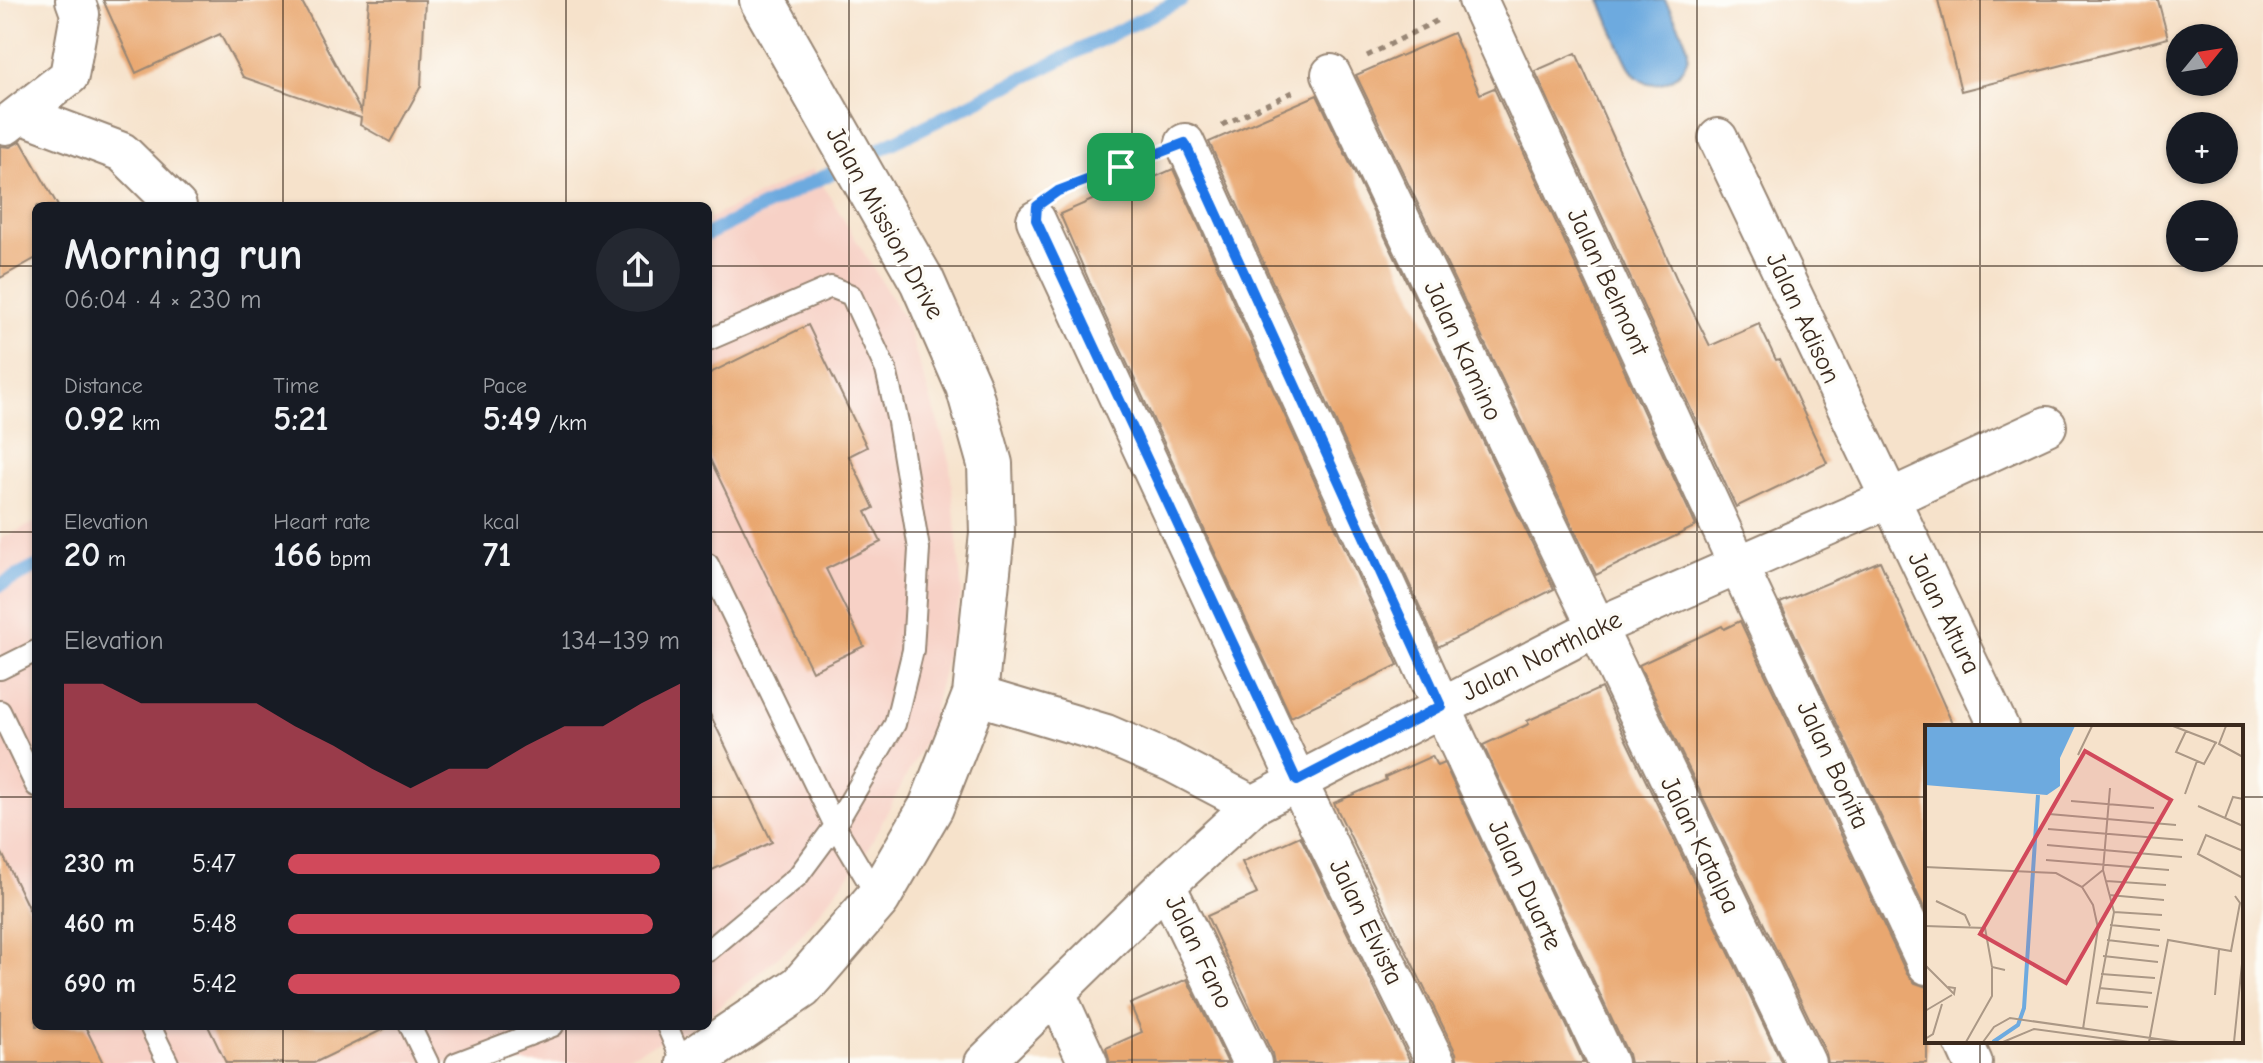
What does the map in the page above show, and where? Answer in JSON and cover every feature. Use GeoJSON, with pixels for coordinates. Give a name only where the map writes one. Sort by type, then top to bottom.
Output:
{"type":"FeatureCollection","features":[{"type":"Feature","properties":{"kind":"street"},"geometry":{"type":"LineString","coordinates":[[10,122],[69,76],[80,14],[75,0]]}},
{"type":"Feature","properties":{"kind":"street","name":"Jalan Mission Drive"},"geometry":{"type":"LineString","coordinates":[[689,1063],[801,987],[878,898],[931,807],[975,695],[992,533],[990,464],[968,386],[922,281],[762,0]]}},
{"type":"Feature","properties":{"kind":"street","name":"Jalan Belmont"},"geometry":{"type":"LineString","coordinates":[[1464,7],[1738,565]]}},
{"type":"Feature","properties":{"kind":"street","name":"Jalan Kamino"},"geometry":{"type":"LineString","coordinates":[[1331,74],[1595,628]]}},
{"type":"Feature","properties":{"kind":"street"},"geometry":{"type":"LineString","coordinates":[[10,122],[122,152],[173,202]]}},
{"type":"Feature","properties":{"kind":"street","name":"Jalan Adison"},"geometry":{"type":"LineString","coordinates":[[1718,138],[1889,499]]}},
{"type":"Feature","properties":{"kind":"street","name":"Jalan Duarte"},"geometry":{"type":"LineString","coordinates":[[1185,143],[1441,706],[1608,1063]]}},
{"type":"Feature","properties":{"kind":"street","name":"Jalan Elvista"},"geometry":{"type":"LineString","coordinates":[[1036,220],[1297,781],[1436,1063]]}},
{"type":"Feature","properties":{"kind":"street","name":"Jalan Northlake"},"geometry":{"type":"LineString","coordinates":[[984,1063],[1166,885],[1253,805],[1595,628],[2047,426]]}},
{"type":"Feature","properties":{"kind":"street","name":"Jalan Altura"},"geometry":{"type":"LineString","coordinates":[[1889,499],[1998,725]]}},
{"type":"Feature","properties":{"kind":"street","name":"Jalan Bonita"},"geometry":{"type":"LineString","coordinates":[[1738,565],[1925,961]]}},
{"type":"Feature","properties":{"kind":"street","name":"Jalan Katalpa"},"geometry":{"type":"LineString","coordinates":[[1595,628],[1806,1063]]}},
{"type":"Feature","properties":{"kind":"street"},"geometry":{"type":"LineString","coordinates":[[975,695],[1106,734],[1171,762],[1253,805]]}},
{"type":"Feature","properties":{"kind":"street","name":"Jalan Fano"},"geometry":{"type":"LineString","coordinates":[[1166,885],[1252,1063]]}},
{"type":"Feature","properties":{"kind":"street"},"geometry":{"type":"LineString","coordinates":[[1056,993],[1088,1063]]}},
{"type":"Feature","properties":{"kind":"street"},"geometry":{"type":"LineString","coordinates":[[1964,1043],[1973,1063]]}},
{"type":"Feature","properties":{"kind":"lane"},"geometry":{"type":"LineString","coordinates":[[712,338],[831,287],[851,295],[886,370],[919,549],[913,650],[895,724],[835,826],[798,876],[712,948]]}},
{"type":"Feature","properties":{"kind":"lane"},"geometry":{"type":"LineString","coordinates":[[712,572],[835,826],[878,898]]}},
{"type":"Feature","properties":{"kind":"lane"},"geometry":{"type":"LineString","coordinates":[[0,669],[32,653]]}},
{"type":"Feature","properties":{"kind":"lane"},"geometry":{"type":"LineString","coordinates":[[0,711],[32,778]]}},
{"type":"Feature","properties":{"kind":"lane"},"geometry":{"type":"LineString","coordinates":[[152,1030],[168,1063]]}},
{"type":"Feature","properties":{"kind":"lane"},"geometry":{"type":"LineString","coordinates":[[412,1030],[428,1063]]}},
{"type":"Feature","properties":{"kind":"lane"},"geometry":{"type":"LineString","coordinates":[[456,1063],[543,1030]]}},
{"type":"Feature","properties":{"kind":"lane"},"geometry":{"type":"LineString","coordinates":[[669,1030],[683,1063]]}},
{"type":"Feature","properties":{"kind":"path"},"geometry":{"type":"LineString","coordinates":[[1036,220],[1037,206],[1058,191],[1185,143],[1464,7]]}},
{"type":"Feature","properties":{"kind":"shaded area"},"geometry":{"type":"Polygon","coordinates":[[[813,169],[906,322],[949,457],[962,591],[927,737],[864,856],[795,942],[712,1013],[712,217],[813,169]]]}},
{"type":"Feature","properties":{"kind":"shaded area"},"geometry":{"type":"Polygon","coordinates":[[[32,524],[32,1030],[688,1030],[611,1063],[0,1063],[0,539],[32,524]]]}},
{"type":"Feature","properties":{"kind":"water"},"geometry":{"type":"Polygon","coordinates":[[[1600,0],[1665,0],[1687,46],[1683,69],[1676,76],[1659,83],[1650,83],[1634,74],[1600,0]]]}},
{"type":"Feature","properties":{"kind":"building"},"geometry":{"type":"Polygon","coordinates":[[[103,0],[301,0],[361,112],[369,0],[425,0],[421,86],[390,142],[360,125],[361,118],[243,77],[220,34],[136,73],[103,0]]]}},
{"type":"Feature","properties":{"kind":"building"},"geometry":{"type":"Polygon","coordinates":[[[1938,0],[2158,0],[2166,39],[1961,91],[1938,0]]]}},
{"type":"Feature","properties":{"kind":"building"},"geometry":{"type":"Polygon","coordinates":[[[1453,33],[1480,94],[1494,88],[1696,526],[1596,575],[1356,75],[1453,33]]]}},
{"type":"Feature","properties":{"kind":"building"},"geometry":{"type":"Polygon","coordinates":[[[1576,53],[1678,282],[1710,346],[1759,324],[1776,360],[1779,359],[1827,463],[1736,507],[1535,71],[1576,53]]]}},
{"type":"Feature","properties":{"kind":"building"},"geometry":{"type":"Polygon","coordinates":[[[1317,95],[1554,589],[1438,647],[1209,142],[1317,95]]]}},
{"type":"Feature","properties":{"kind":"building"},"geometry":{"type":"Polygon","coordinates":[[[21,141],[56,202],[32,202],[32,260],[0,278],[0,146],[10,147],[21,141]]]}},
{"type":"Feature","properties":{"kind":"building"},"geometry":{"type":"Polygon","coordinates":[[[1173,169],[1398,665],[1291,717],[1060,214],[1108,193],[1110,197],[1173,169]]]}},
{"type":"Feature","properties":{"kind":"building"},"geometry":{"type":"Polygon","coordinates":[[[808,325],[867,447],[849,456],[874,508],[866,512],[881,542],[826,569],[864,646],[812,671],[712,463],[712,372],[808,325]]]}},
{"type":"Feature","properties":{"kind":"building"},"geometry":{"type":"Polygon","coordinates":[[[1880,561],[1953,725],[1925,725],[1925,910],[1780,603],[1880,561]]]}},
{"type":"Feature","properties":{"kind":"building"},"geometry":{"type":"Polygon","coordinates":[[[1740,621],[1907,974],[1915,983],[1925,986],[1927,1063],[1828,1063],[1826,1053],[1639,665],[1722,626],[1724,629],[1740,621]]]}},
{"type":"Feature","properties":{"kind":"building"},"geometry":{"type":"Polygon","coordinates":[[[1601,688],[1782,1063],[1630,1063],[1483,745],[1529,724],[1527,721],[1601,688]]]}},
{"type":"Feature","properties":{"kind":"building"},"geometry":{"type":"Polygon","coordinates":[[[712,718],[772,842],[712,870],[712,718]]]}},
{"type":"Feature","properties":{"kind":"building"},"geometry":{"type":"Polygon","coordinates":[[[1432,756],[1437,766],[1444,763],[1584,1063],[1458,1063],[1456,1053],[1334,803],[1432,756]]]}},
{"type":"Feature","properties":{"kind":"building"},"geometry":{"type":"Polygon","coordinates":[[[1300,836],[1411,1063],[1274,1063],[1207,916],[1257,894],[1242,862],[1300,836]]]}},
{"type":"Feature","properties":{"kind":"building"},"geometry":{"type":"Polygon","coordinates":[[[0,849],[32,916],[32,1030],[87,1030],[103,1063],[0,1063],[0,849]]]}},
{"type":"Feature","properties":{"kind":"building"},"geometry":{"type":"Polygon","coordinates":[[[1187,979],[1228,1063],[1110,1063],[1106,1048],[1142,1032],[1130,1004],[1187,979]]]}},
{"type":"Feature","properties":{"kind":"building"},"geometry":{"type":"Polygon","coordinates":[[[210,1030],[382,1030],[314,1063],[226,1063],[210,1030]]]}},
{"type":"Feature","properties":{"kind":"waterway"},"geometry":{"type":"LineString","coordinates":[[712,232],[1181,0]]}},
{"type":"Feature","properties":{"kind":"waterway"},"geometry":{"type":"LineString","coordinates":[[0,585],[32,569]]}},
{"type":"Feature","properties":{"kind":"route"},"geometry":{"type":"LineString","coordinates":[[1185,143],[1441,706],[1297,781],[1036,220],[1037,206],[1058,191],[1121,167],[1185,143]]}}]}
